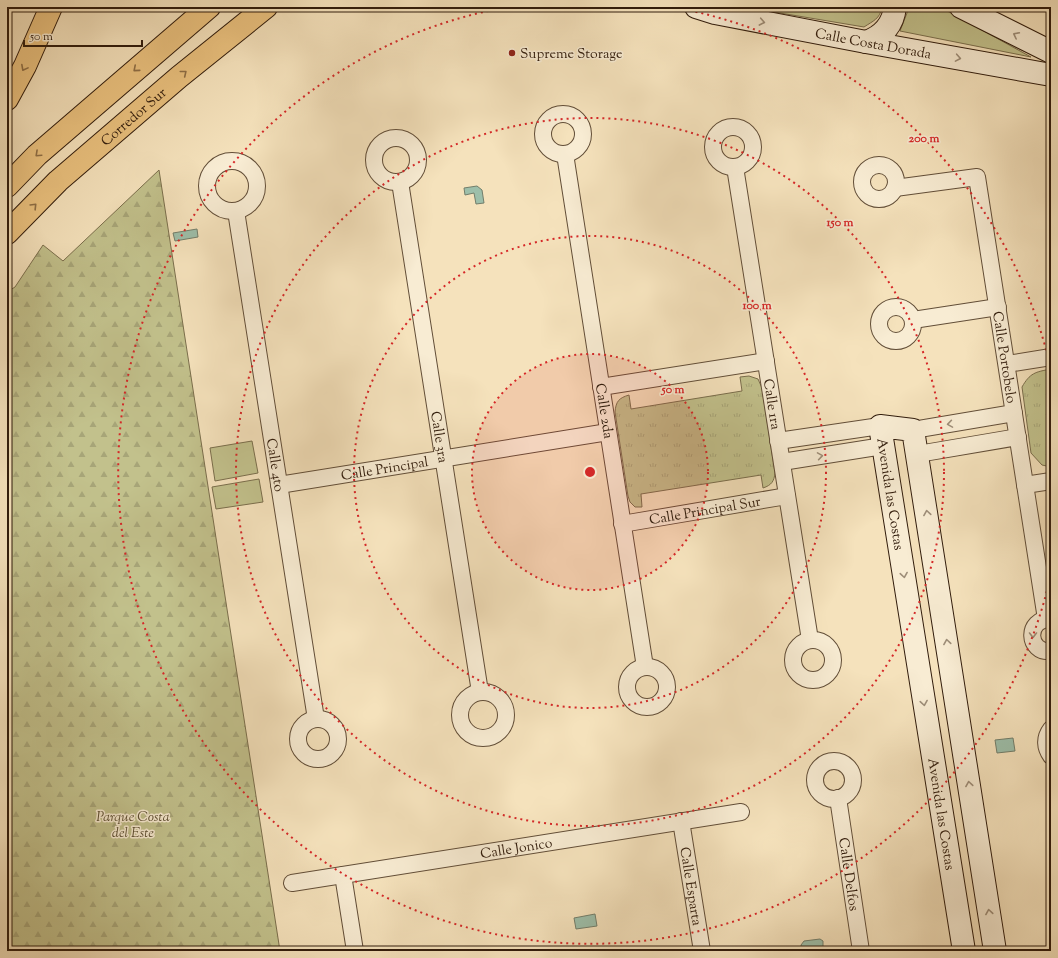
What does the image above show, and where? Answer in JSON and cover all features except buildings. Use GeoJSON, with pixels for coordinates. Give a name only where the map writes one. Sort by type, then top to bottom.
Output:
{"type":"FeatureCollection","features":[{"type":"Feature","properties":{"kind":"highway"},"geometry":{"type":"LineString","coordinates":[[7,99],[25,66],[51,7]]}},
{"type":"Feature","properties":{"kind":"highway"},"geometry":{"type":"LineString","coordinates":[[7,186],[37,155],[209,7]]}},
{"type":"Feature","properties":{"kind":"highway","name":"Corredor Sur"},"geometry":{"type":"LineString","coordinates":[[7,234],[58,181],[179,77],[266,7]]}},
{"type":"Feature","properties":{"kind":"street","name":"Calle Costa Dorada"},"geometry":{"type":"LineString","coordinates":[[696,7],[716,13],[866,42],[1051,75]]}},
{"type":"Feature","properties":{"kind":"street"},"geometry":{"type":"LineString","coordinates":[[866,42],[874,39],[886,30],[891,23],[895,7]]}},
{"type":"Feature","properties":{"kind":"street"},"geometry":{"type":"LineString","coordinates":[[961,7],[1051,52]]}},
{"type":"Feature","properties":{"kind":"street","name":"Calle 2da"},"geometry":{"type":"LineString","coordinates":[[565,154],[645,668]]}},
{"type":"Feature","properties":{"kind":"street","name":"Calle 1ra"},"geometry":{"type":"LineString","coordinates":[[735,167],[810,640]]}},
{"type":"Feature","properties":{"kind":"street","name":"Calle Portobelo"},"geometry":{"type":"LineString","coordinates":[[895,188],[977,177],[1025,485],[1049,619],[1037,623],[1034,628],[1032,638],[1037,647],[1042,650],[1051,651]]}},
{"type":"Feature","properties":{"kind":"street","name":"Calle 3ra"},"geometry":{"type":"LineString","coordinates":[[400,182],[480,692]]}},
{"type":"Feature","properties":{"kind":"street","name":"Calle 4to"},"geometry":{"type":"LineString","coordinates":[[236,211],[316,719]]}},
{"type":"Feature","properties":{"kind":"street"},"geometry":{"type":"LineString","coordinates":[[913,320],[998,307]]}},
{"type":"Feature","properties":{"kind":"street"},"geometry":{"type":"LineString","coordinates":[[1007,364],[1051,357]]}},
{"type":"Feature","properties":{"kind":"street"},"geometry":{"type":"LineString","coordinates":[[601,387],[766,361]]}},
{"type":"Feature","properties":{"kind":"street"},"geometry":{"type":"LineString","coordinates":[[995,951],[918,454],[913,430],[1014,414]]}},
{"type":"Feature","properties":{"kind":"street","name":"Avenida las Costas"},"geometry":{"type":"LineString","coordinates":[[913,430],[881,436],[964,951]]}},
{"type":"Feature","properties":{"kind":"street","name":"Calle Principal"},"geometry":{"type":"LineString","coordinates":[[279,485],[608,432]]}},
{"type":"Feature","properties":{"kind":"street"},"geometry":{"type":"LineString","coordinates":[[782,462],[881,436]]}},
{"type":"Feature","properties":{"kind":"street"},"geometry":{"type":"LineString","coordinates":[[778,441],[881,436],[918,454],[1018,437]]}},
{"type":"Feature","properties":{"kind":"street"},"geometry":{"type":"LineString","coordinates":[[1025,485],[1051,481]]}},
{"type":"Feature","properties":{"kind":"street","name":"Calle Principal Sur"},"geometry":{"type":"LineString","coordinates":[[622,524],[787,496]]}},
{"type":"Feature","properties":{"kind":"street"},"geometry":{"type":"LineString","coordinates":[[920,679],[952,674]]}},
{"type":"Feature","properties":{"kind":"street"},"geometry":{"type":"LineString","coordinates":[[1051,730],[1046,739],[1046,746],[1051,756]]}},
{"type":"Feature","properties":{"kind":"street","name":"Calle Delfos"},"geometry":{"type":"LineString","coordinates":[[838,798],[861,951]]}},
{"type":"Feature","properties":{"kind":"street","name":"Calle Jonico"},"geometry":{"type":"LineString","coordinates":[[292,883],[741,812]]}},
{"type":"Feature","properties":{"kind":"street","name":"Calle Esparta"},"geometry":{"type":"LineString","coordinates":[[682,821],[702,951]]}},
{"type":"Feature","properties":{"kind":"street"},"geometry":{"type":"LineString","coordinates":[[343,875],[355,951]]}},
{"type":"Feature","properties":{"kind":"green space"},"geometry":{"type":"Polygon","coordinates":[[[744,7],[882,7],[878,17],[864,27],[744,7]]]}},
{"type":"Feature","properties":{"kind":"green space"},"geometry":{"type":"Polygon","coordinates":[[[907,7],[940,7],[1031,57],[900,31],[907,13],[907,7]]]}},
{"type":"Feature","properties":{"kind":"green space","name":"Parque Costa del Este"},"geometry":{"type":"Polygon","coordinates":[[[159,170],[280,951],[7,951],[7,292],[15,287],[43,245],[63,261],[159,170]]]}},
{"type":"Feature","properties":{"kind":"green space"},"geometry":{"type":"Polygon","coordinates":[[[1051,369],[1051,467],[1042,465],[1031,453],[1022,387],[1030,376],[1041,371],[1051,369]]]}},
{"type":"Feature","properties":{"kind":"green space"},"geometry":{"type":"Polygon","coordinates":[[[749,376],[758,379],[762,388],[775,473],[769,486],[763,488],[761,475],[641,494],[642,507],[635,507],[630,502],[628,496],[615,412],[616,405],[619,400],[629,395],[631,409],[742,391],[740,377],[749,376]]]}},
{"type":"Feature","properties":{"kind":"green space"},"geometry":{"type":"Polygon","coordinates":[[[252,441],[258,473],[215,481],[210,448],[252,441]]]}},
{"type":"Feature","properties":{"kind":"green space"},"geometry":{"type":"Polygon","coordinates":[[[259,479],[263,502],[216,509],[212,487],[259,479]]]}},
{"type":"Feature","properties":{"kind":"shaded area"},"geometry":{"type":"Polygon","coordinates":[[[477,186],[482,190],[484,203],[476,204],[474,193],[465,195],[464,188],[477,186]]]}},
{"type":"Feature","properties":{"kind":"shaded area"},"geometry":{"type":"Polygon","coordinates":[[[197,229],[198,237],[175,241],[173,233],[197,229]]]}},
{"type":"Feature","properties":{"kind":"shaded area"},"geometry":{"type":"Polygon","coordinates":[[[1013,738],[1015,751],[997,753],[995,740],[1013,738]]]}},
{"type":"Feature","properties":{"kind":"shaded area"},"geometry":{"type":"Polygon","coordinates":[[[595,914],[597,926],[576,929],[574,918],[595,914]]]}},
{"type":"Feature","properties":{"kind":"shaded area"},"geometry":{"type":"Polygon","coordinates":[[[820,939],[823,941],[823,950],[802,951],[801,945],[804,941],[820,939]]]}},
{"type":"Feature","properties":{"kind":"place","name":"Supreme Storage"},"geometry":{"type":"Point","coordinates":[512,53]}}]}
